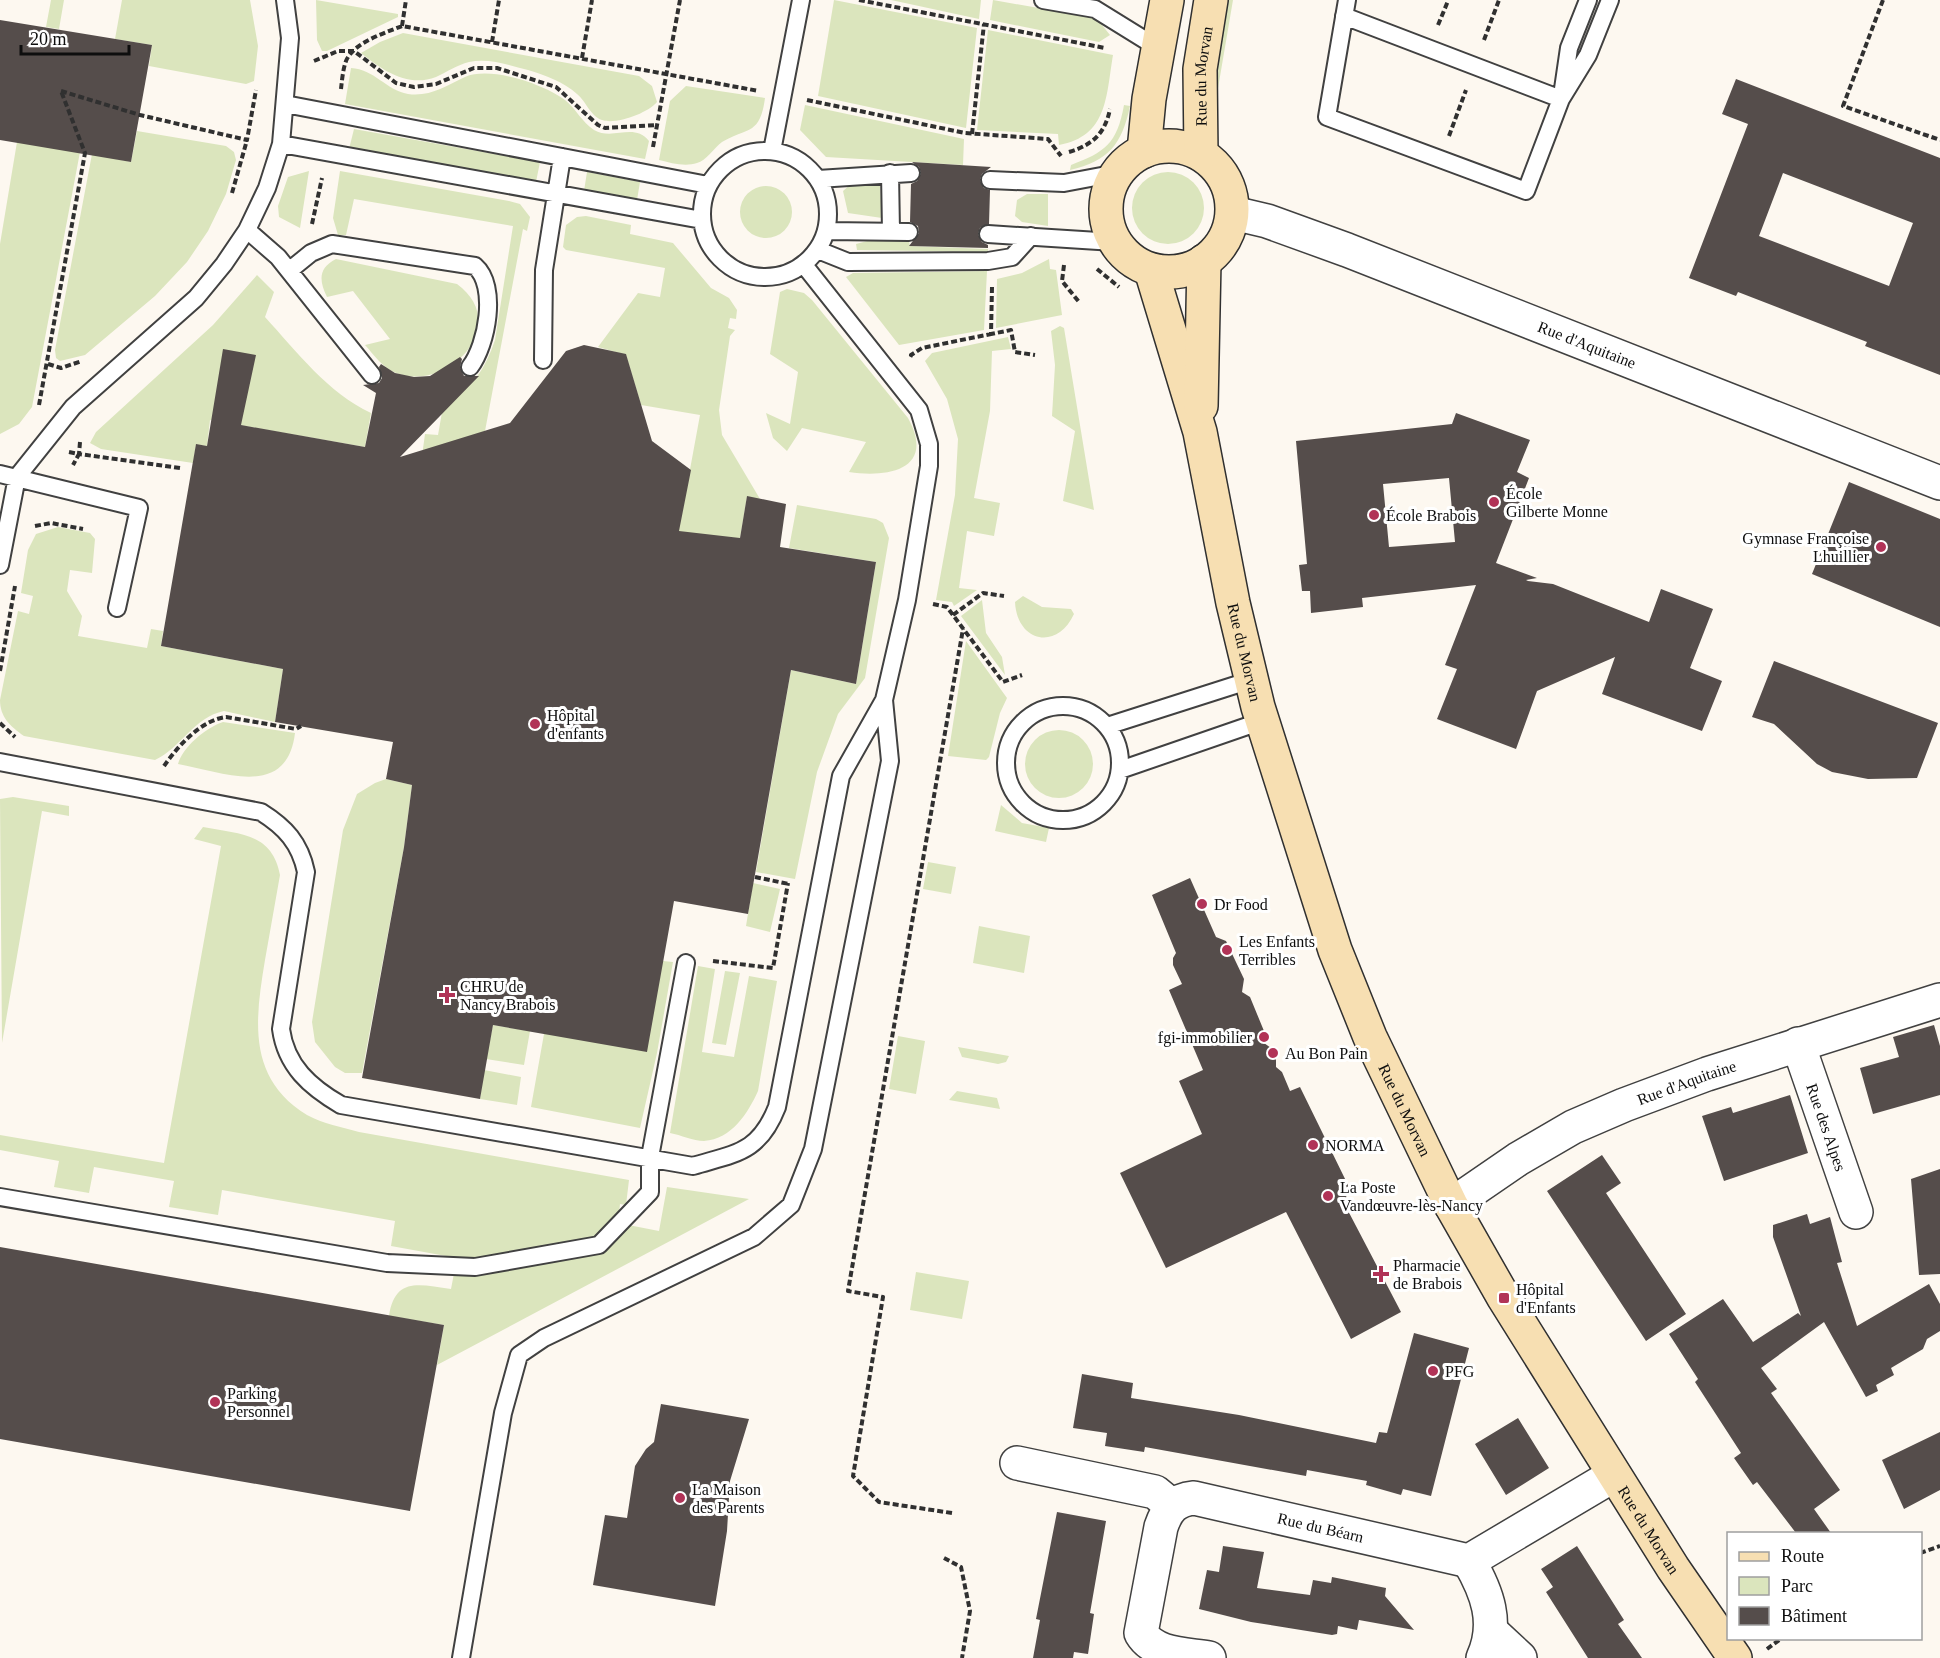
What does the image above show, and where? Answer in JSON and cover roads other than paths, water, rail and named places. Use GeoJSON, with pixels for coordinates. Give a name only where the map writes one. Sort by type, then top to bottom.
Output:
{"type":"FeatureCollection","features":[{"type":"Feature","properties":{"kind":"street"},"geometry":{"type":"LineString","coordinates":[[1144,151],[1167,0]]}},
{"type":"Feature","properties":{"kind":"street","name":"Rue du Morvan"},"geometry":{"type":"LineString","coordinates":[[1201,154],[1200,69],[1211,0]]}},
{"type":"Feature","properties":{"kind":"street"},"geometry":{"type":"LineString","coordinates":[[1163,146],[1183,147],[1201,154],[1219,169],[1230,190],[1233,213],[1227,236],[1214,255],[1196,267],[1174,273],[1151,270],[1130,259],[1114,242],[1106,219],[1107,195],[1117,173],[1129,160],[1144,151],[1163,146]]}},
{"type":"Feature","properties":{"kind":"street","name":"Rue d'Aquitaine"},"geometry":{"type":"LineString","coordinates":[[1233,213],[1267,220],[1347,250],[1940,483]]}},
{"type":"Feature","properties":{"kind":"street","name":"Rue du Morvan"},"geometry":{"type":"LineString","coordinates":[[1200,432],[1204,261]]}},
{"type":"Feature","properties":{"kind":"street","name":"Rue du Morvan"},"geometry":{"type":"LineString","coordinates":[[1151,270],[1200,432],[1233,603],[1262,721],[1335,950],[1370,1037],[1450,1205],[1614,1475],[1735,1658]]}},
{"type":"Feature","properties":{"kind":"street","name":"Rue d'Aquitaine"},"geometry":{"type":"LineString","coordinates":[[1450,1205],[1518,1159],[1573,1127],[1696,1078],[1940,1000]]}},
{"type":"Feature","properties":{"kind":"street","name":"Rue des Alpes"},"geometry":{"type":"LineString","coordinates":[[1798,1044],[1856,1212]]}},
{"type":"Feature","properties":{"kind":"street"},"geometry":{"type":"LineString","coordinates":[[1017,1463],[1155,1492],[1172,1506],[1165,1515],[1161,1527],[1141,1633],[1148,1644],[1160,1650],[1209,1658]]}},
{"type":"Feature","properties":{"kind":"street"},"geometry":{"type":"LineString","coordinates":[[1520,1658],[1488,1645],[1489,1605],[1482,1583],[1469,1561],[1614,1475]]}},
{"type":"Feature","properties":{"kind":"street","name":"Rue du Béarn"},"geometry":{"type":"LineString","coordinates":[[1172,1506],[1180,1499],[1194,1498],[1469,1561]]}},
{"type":"Feature","properties":{"kind":"lane"},"geometry":{"type":"LineString","coordinates":[[0,565],[8,476],[73,406],[196,298],[224,264],[247,230],[267,188],[281,144],[290,38],[285,0]]}},
{"type":"Feature","properties":{"kind":"lane"},"geometry":{"type":"LineString","coordinates":[[772,151],[801,0]]}},
{"type":"Feature","properties":{"kind":"lane"},"geometry":{"type":"LineString","coordinates":[[1043,0],[1095,9],[1158,48]]}},
{"type":"Feature","properties":{"kind":"lane"},"geometry":{"type":"LineString","coordinates":[[1561,99],[1569,48],[1588,0]]}},
{"type":"Feature","properties":{"kind":"lane"},"geometry":{"type":"LineString","coordinates":[[1561,99],[1345,8],[1327,117],[1526,191],[1561,99],[1588,56],[1610,0]]}},
{"type":"Feature","properties":{"kind":"lane"},"geometry":{"type":"LineString","coordinates":[[285,104],[708,185]]}},
{"type":"Feature","properties":{"kind":"lane"},"geometry":{"type":"LineString","coordinates":[[281,144],[702,220]]}},
{"type":"Feature","properties":{"kind":"lane"},"geometry":{"type":"LineString","coordinates":[[772,151],[789,155],[805,165],[818,178],[826,195],[829,213],[827,231],[818,250],[804,266],[775,278],[760,278],[743,274],[727,266],[715,253],[706,237],[702,220],[703,202],[708,185],[720,170],[735,158],[752,152],[772,151]]}},
{"type":"Feature","properties":{"kind":"lane"},"geometry":{"type":"LineString","coordinates":[[543,360],[544,270],[562,157]]}},
{"type":"Feature","properties":{"kind":"lane"},"geometry":{"type":"LineString","coordinates":[[818,178],[890,173],[911,174]]}},
{"type":"Feature","properties":{"kind":"lane"},"geometry":{"type":"LineString","coordinates":[[890,173],[891,231]]}},
{"type":"Feature","properties":{"kind":"lane"},"geometry":{"type":"LineString","coordinates":[[990,180],[1064,183],[1117,173]]}},
{"type":"Feature","properties":{"kind":"lane"},"geometry":{"type":"LineString","coordinates":[[247,230],[290,270],[372,375]]}},
{"type":"Feature","properties":{"kind":"lane"},"geometry":{"type":"LineString","coordinates":[[827,231],[909,232]]}},
{"type":"Feature","properties":{"kind":"lane"},"geometry":{"type":"LineString","coordinates":[[988,234],[1114,242]]}},
{"type":"Feature","properties":{"kind":"lane"},"geometry":{"type":"LineString","coordinates":[[818,250],[848,262],[988,261],[1011,257],[1031,236]]}},
{"type":"Feature","properties":{"kind":"lane"},"geometry":{"type":"LineString","coordinates":[[290,270],[311,253],[332,244],[475,266],[482,272],[488,291],[482,346],[470,367]]}},
{"type":"Feature","properties":{"kind":"lane"},"geometry":{"type":"LineString","coordinates":[[0,762],[261,812],[277,822],[294,840],[306,872],[281,1029],[284,1045],[303,1078],[320,1093],[341,1106],[693,1166],[742,1152],[755,1143],[769,1128],[777,1107],[841,776],[884,700],[907,600],[928,476],[929,444],[919,410],[804,266]]}},
{"type":"Feature","properties":{"kind":"lane"},"geometry":{"type":"LineString","coordinates":[[8,476],[139,508],[117,608]]}},
{"type":"Feature","properties":{"kind":"lane"},"geometry":{"type":"LineString","coordinates":[[1107,726],[1251,680]]}},
{"type":"Feature","properties":{"kind":"lane"},"geometry":{"type":"LineString","coordinates":[[461,1658],[503,1413],[519,1355],[544,1338],[754,1237],[791,1205],[813,1149],[890,761],[884,700]]}},
{"type":"Feature","properties":{"kind":"lane"},"geometry":{"type":"LineString","coordinates":[[1057,706],[1079,708],[1094,715],[1107,726],[1115,739],[1120,755],[1120,770],[1109,798],[1085,817],[1071,820],[1053,820],[1036,814],[1022,804],[1012,790],[1006,773],[1006,755],[1011,738],[1022,723],[1036,712],[1057,706]]}},
{"type":"Feature","properties":{"kind":"lane"},"geometry":{"type":"LineString","coordinates":[[1120,770],[1262,721]]}},
{"type":"Feature","properties":{"kind":"lane"},"geometry":{"type":"LineString","coordinates":[[0,1197],[387,1263],[475,1267],[599,1245],[650,1192],[650,1157],[694,961]]}},
{"type":"Feature","properties":{"kind":"place","name":"École Gilberte Monne"},"geometry":{"type":"Point","coordinates":[1494,502]}},
{"type":"Feature","properties":{"kind":"place","name":"École Brabois"},"geometry":{"type":"Point","coordinates":[1374,515]}},
{"type":"Feature","properties":{"kind":"place","name":"Gymnase Françoise Lhuillier"},"geometry":{"type":"Point","coordinates":[1881,547]}},
{"type":"Feature","properties":{"kind":"place","name":"Hôpital d'enfants"},"geometry":{"type":"Point","coordinates":[535,724]}},
{"type":"Feature","properties":{"kind":"place","name":"Dr Food"},"geometry":{"type":"Point","coordinates":[1202,904]}},
{"type":"Feature","properties":{"kind":"place","name":"Les Enfants Terribles"},"geometry":{"type":"Point","coordinates":[1227,950]}},
{"type":"Feature","properties":{"kind":"place","name":"CHRU de Nancy Brabois"},"geometry":{"type":"Point","coordinates":[447,995]}},
{"type":"Feature","properties":{"kind":"place","name":"fgi-immobilier"},"geometry":{"type":"Point","coordinates":[1264,1037]}},
{"type":"Feature","properties":{"kind":"place","name":"Au Bon Pain"},"geometry":{"type":"Point","coordinates":[1273,1053]}},
{"type":"Feature","properties":{"kind":"place","name":"NORMA"},"geometry":{"type":"Point","coordinates":[1313,1145]}},
{"type":"Feature","properties":{"kind":"place","name":"La Poste Vandœuvre-lès-Nancy"},"geometry":{"type":"Point","coordinates":[1328,1196]}},
{"type":"Feature","properties":{"kind":"place","name":"Pharmacie de Brabois"},"geometry":{"type":"Point","coordinates":[1381,1274]}},
{"type":"Feature","properties":{"kind":"place","name":"Hôpital d'Enfants"},"geometry":{"type":"Point","coordinates":[1504,1298]}},
{"type":"Feature","properties":{"kind":"place","name":"PFG"},"geometry":{"type":"Point","coordinates":[1433,1371]}},
{"type":"Feature","properties":{"kind":"place","name":"Parking Personnel"},"geometry":{"type":"Point","coordinates":[215,1402]}},
{"type":"Feature","properties":{"kind":"place","name":"La Maison des Parents"},"geometry":{"type":"Point","coordinates":[680,1498]}}]}
